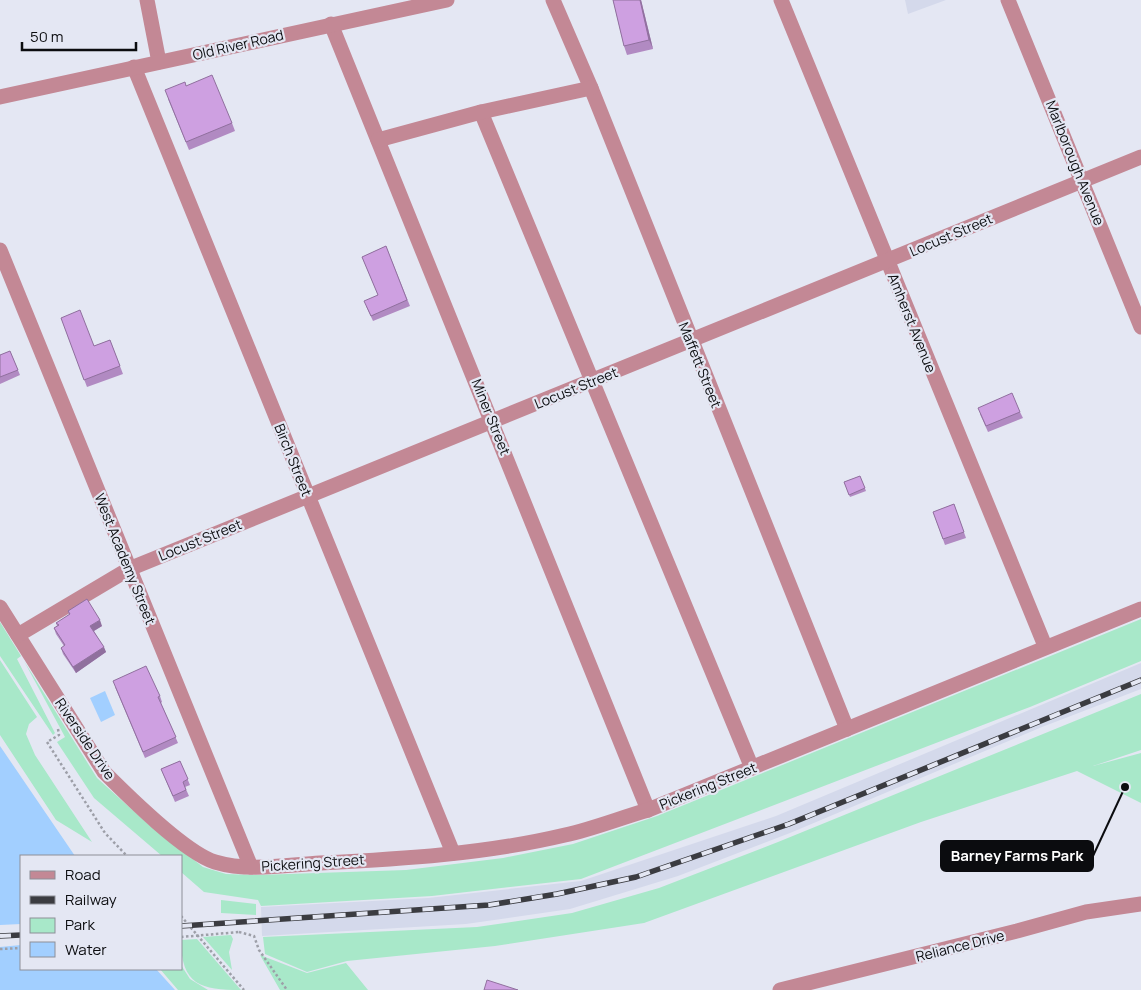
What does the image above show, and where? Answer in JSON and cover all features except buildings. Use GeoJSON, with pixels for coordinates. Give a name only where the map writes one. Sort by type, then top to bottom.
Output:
{"type":"FeatureCollection","features":[{"type":"Feature","properties":{"kind":"street"},"geometry":{"type":"LineString","coordinates":[[147,0],[160,62]]}},
{"type":"Feature","properties":{"kind":"street","name":"Old River Road"},"geometry":{"type":"LineString","coordinates":[[1,94],[134,68],[330,24],[448,0]]}},
{"type":"Feature","properties":{"kind":"street","name":"Maffett Street"},"geometry":{"type":"LineString","coordinates":[[553,0],[591,88],[847,730]]}},
{"type":"Feature","properties":{"kind":"street","name":"Amherst Avenue"},"geometry":{"type":"LineString","coordinates":[[781,0],[1045,646]]}},
{"type":"Feature","properties":{"kind":"street","name":"Marlborough Avenue"},"geometry":{"type":"LineString","coordinates":[[1008,0],[1141,327]]}},
{"type":"Feature","properties":{"kind":"street","name":"Miner Street"},"geometry":{"type":"LineString","coordinates":[[330,24],[493,422],[648,810]]}},
{"type":"Feature","properties":{"kind":"street","name":"Birch Street"},"geometry":{"type":"LineString","coordinates":[[134,68],[453,853]]}},
{"type":"Feature","properties":{"kind":"street"},"geometry":{"type":"LineString","coordinates":[[378,140],[481,112],[591,88]]}},
{"type":"Feature","properties":{"kind":"street"},"geometry":{"type":"LineString","coordinates":[[481,112],[752,768]]}},
{"type":"Feature","properties":{"kind":"street","name":"Locust Street"},"geometry":{"type":"LineString","coordinates":[[18,635],[129,568],[592,382],[1141,157]]}},
{"type":"Feature","properties":{"kind":"street","name":"West Academy Street"},"geometry":{"type":"LineString","coordinates":[[0,250],[251,867]]}},
{"type":"Feature","properties":{"kind":"street","name":"Riverside Drive"},"geometry":{"type":"LineString","coordinates":[[0,607],[104,772],[124,792],[198,855],[216,862],[251,867]]}},
{"type":"Feature","properties":{"kind":"street","name":"Pickering Street"},"geometry":{"type":"LineString","coordinates":[[251,867],[453,853],[510,846],[566,835],[648,810],[1141,608]]}},
{"type":"Feature","properties":{"kind":"street","name":"Reliance Drive"},"geometry":{"type":"LineString","coordinates":[[780,990],[1018,932],[1086,912],[1141,904]]}},
{"type":"Feature","properties":{"kind":"path"},"geometry":{"type":"LineString","coordinates":[[47,742],[105,833],[126,855]]}},
{"type":"Feature","properties":{"kind":"path"},"geometry":{"type":"LineString","coordinates":[[182,917],[244,990]]}},
{"type":"Feature","properties":{"kind":"path"},"geometry":{"type":"LineString","coordinates":[[182,937],[239,932],[254,936],[259,950],[287,990]]}},
{"type":"Feature","properties":{"kind":"path"},"geometry":{"type":"LineString","coordinates":[[0,949],[20,948]]}},
{"type":"Feature","properties":{"kind":"shaded area"},"geometry":{"type":"Polygon","coordinates":[[[905,0],[946,0],[908,14],[905,0]]]}},
{"type":"Feature","properties":{"kind":"shaded area"},"geometry":{"type":"Polygon","coordinates":[[[1141,663],[1141,689],[1042,727],[790,833],[678,876],[570,909],[466,924],[262,936],[261,907],[428,898],[581,881],[776,816],[1141,663]]]}},
{"type":"Feature","properties":{"kind":"green space"},"geometry":{"type":"Polygon","coordinates":[[[1141,619],[1141,661],[1030,707],[581,879],[432,896],[261,906],[258,900],[204,892],[182,873],[182,855],[161,855],[94,798],[57,742],[65,737],[24,661],[97,778],[148,824],[203,867],[226,874],[258,875],[406,870],[503,858],[573,844],[657,816],[1141,619]]]}},
{"type":"Feature","properties":{"kind":"green space"},"geometry":{"type":"Polygon","coordinates":[[[0,622],[21,656],[17,659],[55,733],[53,735],[0,656],[0,622]]]}},
{"type":"Feature","properties":{"kind":"green space"},"geometry":{"type":"Polygon","coordinates":[[[0,660],[37,717],[29,724],[26,734],[35,755],[92,842],[56,820],[0,735],[0,660]]]}},
{"type":"Feature","properties":{"kind":"green space"},"geometry":{"type":"Polygon","coordinates":[[[1141,694],[1141,750],[1093,766],[1141,753],[1141,803],[1077,771],[921,822],[644,923],[495,946],[347,961],[307,972],[265,954],[263,937],[477,927],[572,913],[659,888],[778,842],[1141,694]]]}},
{"type":"Feature","properties":{"kind":"green space"},"geometry":{"type":"Polygon","coordinates":[[[221,900],[256,904],[256,915],[221,913],[221,900]]]}},
{"type":"Feature","properties":{"kind":"green space"},"geometry":{"type":"Polygon","coordinates":[[[231,935],[233,939],[229,952],[232,970],[203,937],[231,935]]]}},
{"type":"Feature","properties":{"kind":"green space"},"geometry":{"type":"Polygon","coordinates":[[[197,939],[241,990],[215,989],[196,982],[189,976],[185,967],[182,955],[182,940],[197,939]]]}},
{"type":"Feature","properties":{"kind":"green space"},"geometry":{"type":"Polygon","coordinates":[[[260,955],[307,973],[346,963],[368,990],[280,990],[260,955]]]}},
{"type":"Feature","properties":{"kind":"green space"},"geometry":{"type":"Polygon","coordinates":[[[182,967],[190,979],[208,990],[178,990],[161,970],[182,970],[182,967]]]}},
{"type":"Feature","properties":{"kind":"water"},"geometry":{"type":"Polygon","coordinates":[[[105,691],[115,715],[101,722],[90,698],[105,691]]]}},
{"type":"Feature","properties":{"kind":"water"},"geometry":{"type":"Polygon","coordinates":[[[0,746],[74,855],[20,855],[20,970],[157,970],[175,990],[0,990],[0,746]]]}},
{"type":"Feature","properties":{"kind":"pier"},"geometry":{"type":"Polygon","coordinates":[[[20,924],[20,945],[0,947],[0,925],[20,924]]]}},
{"type":"Feature","properties":{"kind":"railway"},"geometry":{"type":"LineString","coordinates":[[182,926],[489,905],[557,894],[636,877],[789,824],[1141,680]]}},
{"type":"Feature","properties":{"kind":"railway"},"geometry":{"type":"LineString","coordinates":[[0,936],[20,935]]}},
{"type":"Feature","properties":{"kind":"place","name":"Barney Farms Park"},"geometry":{"type":"Point","coordinates":[1125,787]}}]}
